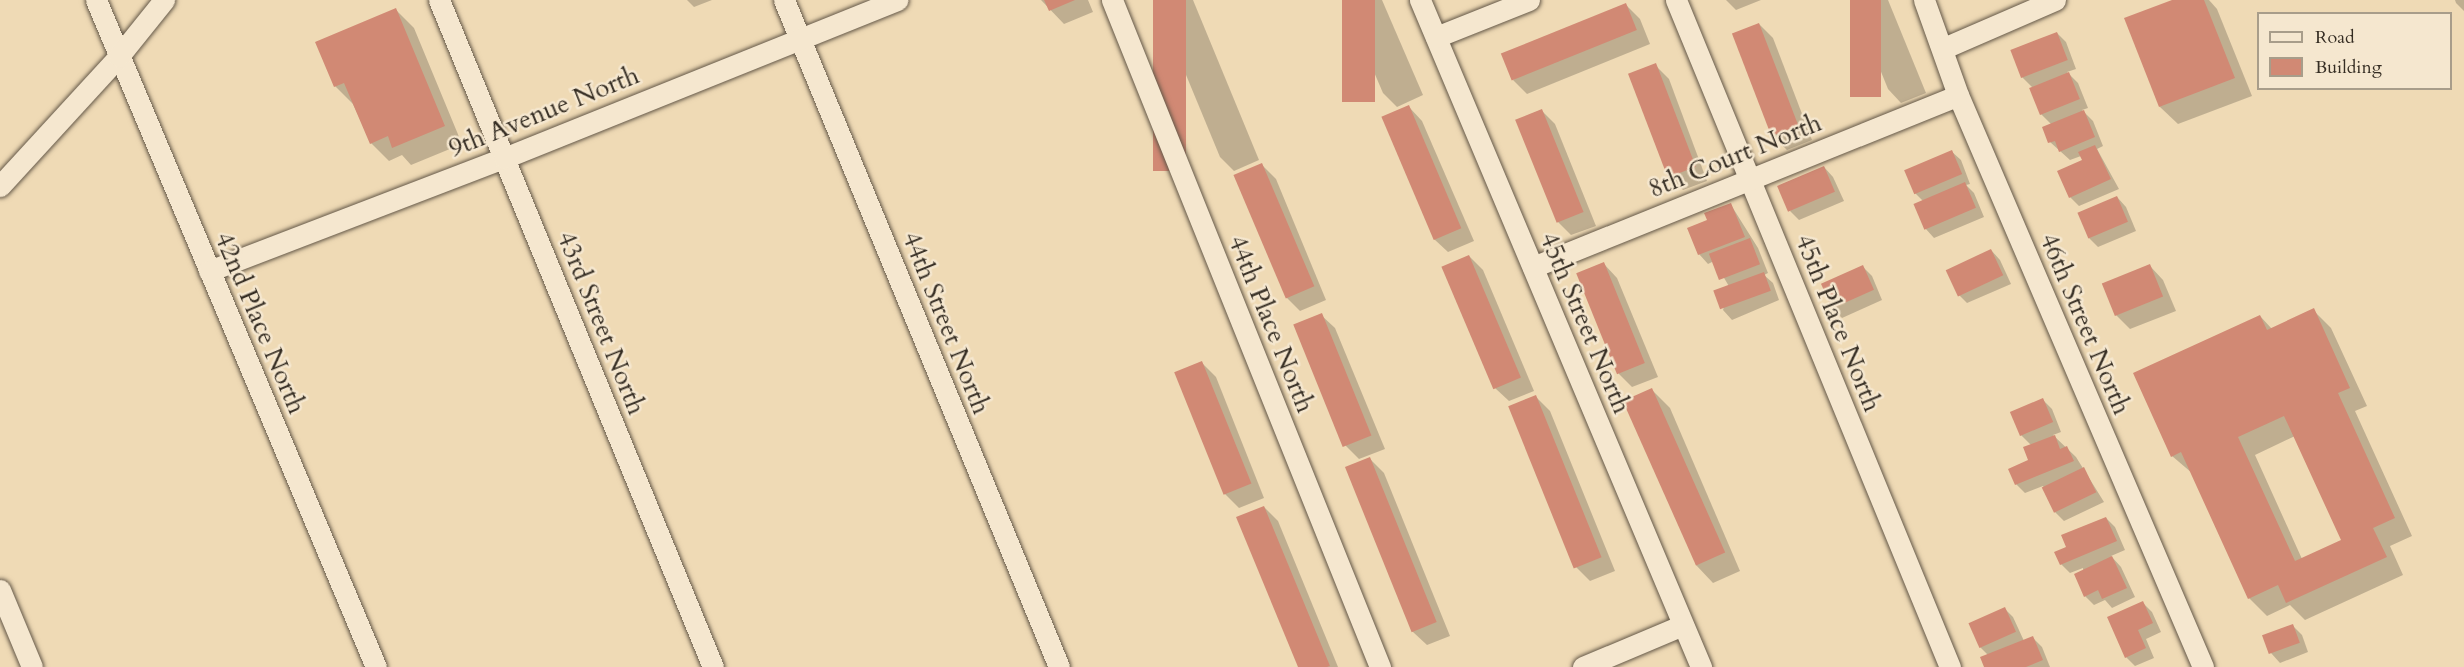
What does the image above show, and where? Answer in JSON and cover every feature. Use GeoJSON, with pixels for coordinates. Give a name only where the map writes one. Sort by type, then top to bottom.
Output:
{"type":"FeatureCollection","features":[{"type":"Feature","properties":{"kind":"street","name":"42nd Place North"},"geometry":{"type":"LineString","coordinates":[[96,0],[376,667]]}},
{"type":"Feature","properties":{"kind":"street"},"geometry":{"type":"LineString","coordinates":[[0,186],[119,56],[164,0]]}},
{"type":"Feature","properties":{"kind":"street","name":"43rd Street North"},"geometry":{"type":"LineString","coordinates":[[439,0],[713,667]]}},
{"type":"Feature","properties":{"kind":"street","name":"44th Street North"},"geometry":{"type":"LineString","coordinates":[[784,0],[1059,667]]}},
{"type":"Feature","properties":{"kind":"street","name":"9th Avenue North"},"geometry":{"type":"LineString","coordinates":[[209,271],[504,158],[897,0]]}},
{"type":"Feature","properties":{"kind":"street","name":"44th Place North"},"geometry":{"type":"LineString","coordinates":[[1112,0],[1380,667]]}},
{"type":"Feature","properties":{"kind":"street","name":"45th Street North"},"geometry":{"type":"LineString","coordinates":[[1420,0],[1701,667]]}},
{"type":"Feature","properties":{"kind":"street"},"geometry":{"type":"LineString","coordinates":[[1436,37],[1529,0]]}},
{"type":"Feature","properties":{"kind":"street","name":"45th Place North"},"geometry":{"type":"LineString","coordinates":[[1676,0],[1950,667]]}},
{"type":"Feature","properties":{"kind":"street","name":"46th Street North"},"geometry":{"type":"LineString","coordinates":[[1924,0],[1944,48],[1958,95],[2203,667]]}},
{"type":"Feature","properties":{"kind":"street"},"geometry":{"type":"LineString","coordinates":[[1944,48],[2055,0]]}},
{"type":"Feature","properties":{"kind":"street","name":"8th Court North"},"geometry":{"type":"LineString","coordinates":[[1533,267],[1958,95]]}},
{"type":"Feature","properties":{"kind":"street"},"geometry":{"type":"LineString","coordinates":[[0,590],[32,667]]}},
{"type":"Feature","properties":{"kind":"street"},"geometry":{"type":"LineString","coordinates":[[1582,667],[1683,625]]}},
{"type":"Feature","properties":{"kind":"building"},"geometry":{"type":"Polygon","coordinates":[[[1044,0],[1075,0],[1049,11],[1044,0]]]}},
{"type":"Feature","properties":{"kind":"building"},"geometry":{"type":"Polygon","coordinates":[[[1153,0],[1186,0],[1186,171],[1153,171],[1153,0]]]}},
{"type":"Feature","properties":{"kind":"building"},"geometry":{"type":"Polygon","coordinates":[[[1342,0],[1375,0],[1375,102],[1342,102],[1342,0]]]}},
{"type":"Feature","properties":{"kind":"building"},"geometry":{"type":"Polygon","coordinates":[[[1850,0],[1881,0],[1881,97],[1850,97],[1850,0]]]}},
{"type":"Feature","properties":{"kind":"building"},"geometry":{"type":"Polygon","coordinates":[[[2172,0],[2204,0],[2235,78],[2159,107],[2124,18],[2172,0]]]}},
{"type":"Feature","properties":{"kind":"building"},"geometry":{"type":"Polygon","coordinates":[[[1626,3],[1637,30],[1512,80],[1501,54],[1626,3]]]}},
{"type":"Feature","properties":{"kind":"building"},"geometry":{"type":"Polygon","coordinates":[[[396,8],[445,126],[392,148],[388,136],[370,144],[344,83],[334,87],[315,42],[396,8]]]}},
{"type":"Feature","properties":{"kind":"building"},"geometry":{"type":"Polygon","coordinates":[[[1759,23],[1798,126],[1771,136],[1732,33],[1759,23]]]}},
{"type":"Feature","properties":{"kind":"building"},"geometry":{"type":"Polygon","coordinates":[[[2057,32],[2068,60],[2021,78],[2010,50],[2057,32]]]}},
{"type":"Feature","properties":{"kind":"building"},"geometry":{"type":"Polygon","coordinates":[[[1656,63],[1696,167],[1668,177],[1628,74],[1656,63]]]}},
{"type":"Feature","properties":{"kind":"building"},"geometry":{"type":"Polygon","coordinates":[[[2069,72],[2080,99],[2040,115],[2029,88],[2069,72]]]}},
{"type":"Feature","properties":{"kind":"building"},"geometry":{"type":"Polygon","coordinates":[[[1409,105],[1461,228],[1434,240],[1381,117],[1409,105]]]}},
{"type":"Feature","properties":{"kind":"building"},"geometry":{"type":"Polygon","coordinates":[[[1542,109],[1584,212],[1557,223],[1515,120],[1542,109]]]}},
{"type":"Feature","properties":{"kind":"building"},"geometry":{"type":"Polygon","coordinates":[[[2084,110],[2095,137],[2059,152],[2055,141],[2048,143],[2042,127],[2084,110]]]}},
{"type":"Feature","properties":{"kind":"building"},"geometry":{"type":"Polygon","coordinates":[[[2095,145],[2111,179],[2069,198],[2057,171],[2082,160],[2078,152],[2095,145]]]}},
{"type":"Feature","properties":{"kind":"building"},"geometry":{"type":"Polygon","coordinates":[[[1952,150],[1962,174],[1914,194],[1904,170],[1952,150]]]}},
{"type":"Feature","properties":{"kind":"building"},"geometry":{"type":"Polygon","coordinates":[[[1262,163],[1314,286],[1286,298],[1233,175],[1262,163]]]}},
{"type":"Feature","properties":{"kind":"building"},"geometry":{"type":"Polygon","coordinates":[[[1824,166],[1835,192],[1788,212],[1777,186],[1824,166]]]}},
{"type":"Feature","properties":{"kind":"building"},"geometry":{"type":"Polygon","coordinates":[[[1965,182],[1976,208],[1924,230],[1913,204],[1965,182]]]}},
{"type":"Feature","properties":{"kind":"building"},"geometry":{"type":"Polygon","coordinates":[[[2117,196],[2128,222],[2088,239],[2077,213],[2117,196]]]}},
{"type":"Feature","properties":{"kind":"building"},"geometry":{"type":"Polygon","coordinates":[[[1731,203],[1745,237],[1698,255],[1687,228],[1707,220],[1704,213],[1731,203]]]}},
{"type":"Feature","properties":{"kind":"building"},"geometry":{"type":"Polygon","coordinates":[[[1750,238],[1760,264],[1719,280],[1709,254],[1750,238]]]}},
{"type":"Feature","properties":{"kind":"building"},"geometry":{"type":"Polygon","coordinates":[[[1991,249],[2003,275],[1958,296],[1946,270],[1991,249]]]}},
{"type":"Feature","properties":{"kind":"building"},"geometry":{"type":"Polygon","coordinates":[[[1469,255],[1521,377],[1493,389],[1441,267],[1469,255]]]}},
{"type":"Feature","properties":{"kind":"building"},"geometry":{"type":"Polygon","coordinates":[[[1604,262],[1645,363],[1617,374],[1576,273],[1604,262]]]}},
{"type":"Feature","properties":{"kind":"building"},"geometry":{"type":"Polygon","coordinates":[[[2150,264],[2163,296],[2115,316],[2102,283],[2150,264]]]}},
{"type":"Feature","properties":{"kind":"building"},"geometry":{"type":"Polygon","coordinates":[[[1863,265],[1874,290],[1832,308],[1821,284],[1863,265]]]}},
{"type":"Feature","properties":{"kind":"building"},"geometry":{"type":"Polygon","coordinates":[[[1764,272],[1771,291],[1720,309],[1713,290],[1764,272]]]}},
{"type":"Feature","properties":{"kind":"building"},"geometry":{"type":"Polygon","coordinates":[[[2314,308],[2350,388],[2338,393],[2395,518],[2373,528],[2387,557],[2286,603],[2278,585],[2248,599],[2181,452],[2171,457],[2133,373],[2260,315],[2267,330],[2314,308]],[[2284,416],[2238,437],[2295,561],[2341,540],[2284,416]]]}},
{"type":"Feature","properties":{"kind":"building"},"geometry":{"type":"Polygon","coordinates":[[[1322,313],[1371,435],[1343,447],[1293,325],[1322,313]]]}},
{"type":"Feature","properties":{"kind":"building"},"geometry":{"type":"Polygon","coordinates":[[[1202,361],[1251,483],[1224,495],[1174,372],[1202,361]]]}},
{"type":"Feature","properties":{"kind":"building"},"geometry":{"type":"Polygon","coordinates":[[[1652,388],[1725,552],[1696,565],[1623,401],[1652,388]]]}},
{"type":"Feature","properties":{"kind":"building"},"geometry":{"type":"Polygon","coordinates":[[[1536,395],[1602,557],[1574,568],[1508,406],[1536,395]]]}},
{"type":"Feature","properties":{"kind":"building"},"geometry":{"type":"Polygon","coordinates":[[[2043,398],[2053,422],[2020,436],[2010,412],[2043,398]]]}},
{"type":"Feature","properties":{"kind":"building"},"geometry":{"type":"Polygon","coordinates":[[[2055,435],[2060,449],[2067,446],[2074,461],[2015,485],[2008,469],[2028,460],[2023,447],[2055,435]]]}},
{"type":"Feature","properties":{"kind":"building"},"geometry":{"type":"Polygon","coordinates":[[[1370,457],[1437,622],[1412,632],[1345,467],[1370,457]]]}},
{"type":"Feature","properties":{"kind":"building"},"geometry":{"type":"Polygon","coordinates":[[[2084,467],[2096,492],[2054,513],[2042,488],[2084,467]]]}},
{"type":"Feature","properties":{"kind":"building"},"geometry":{"type":"Polygon","coordinates":[[[1264,506],[1330,666],[1298,667],[1236,517],[1264,506]]]}},
{"type":"Feature","properties":{"kind":"building"},"geometry":{"type":"Polygon","coordinates":[[[2106,517],[2117,541],[2060,565],[2054,552],[2066,547],[2061,535],[2106,517]]]}},
{"type":"Feature","properties":{"kind":"building"},"geometry":{"type":"Polygon","coordinates":[[[2112,556],[2127,588],[2102,599],[2098,590],[2084,597],[2074,574],[2112,556]]]}},
{"type":"Feature","properties":{"kind":"building"},"geometry":{"type":"Polygon","coordinates":[[[2143,601],[2153,623],[2138,630],[2146,648],[2125,658],[2107,617],[2143,601]]]}},
{"type":"Feature","properties":{"kind":"building"},"geometry":{"type":"Polygon","coordinates":[[[2005,607],[2016,632],[1979,648],[1968,623],[2005,607]]]}},
{"type":"Feature","properties":{"kind":"building"},"geometry":{"type":"Polygon","coordinates":[[[2293,624],[2300,643],[2269,654],[2262,635],[2293,624]]]}},
{"type":"Feature","properties":{"kind":"building"},"geometry":{"type":"Polygon","coordinates":[[[2033,636],[2043,660],[2026,667],[1984,667],[1980,657],[2033,636]]]}}]}
